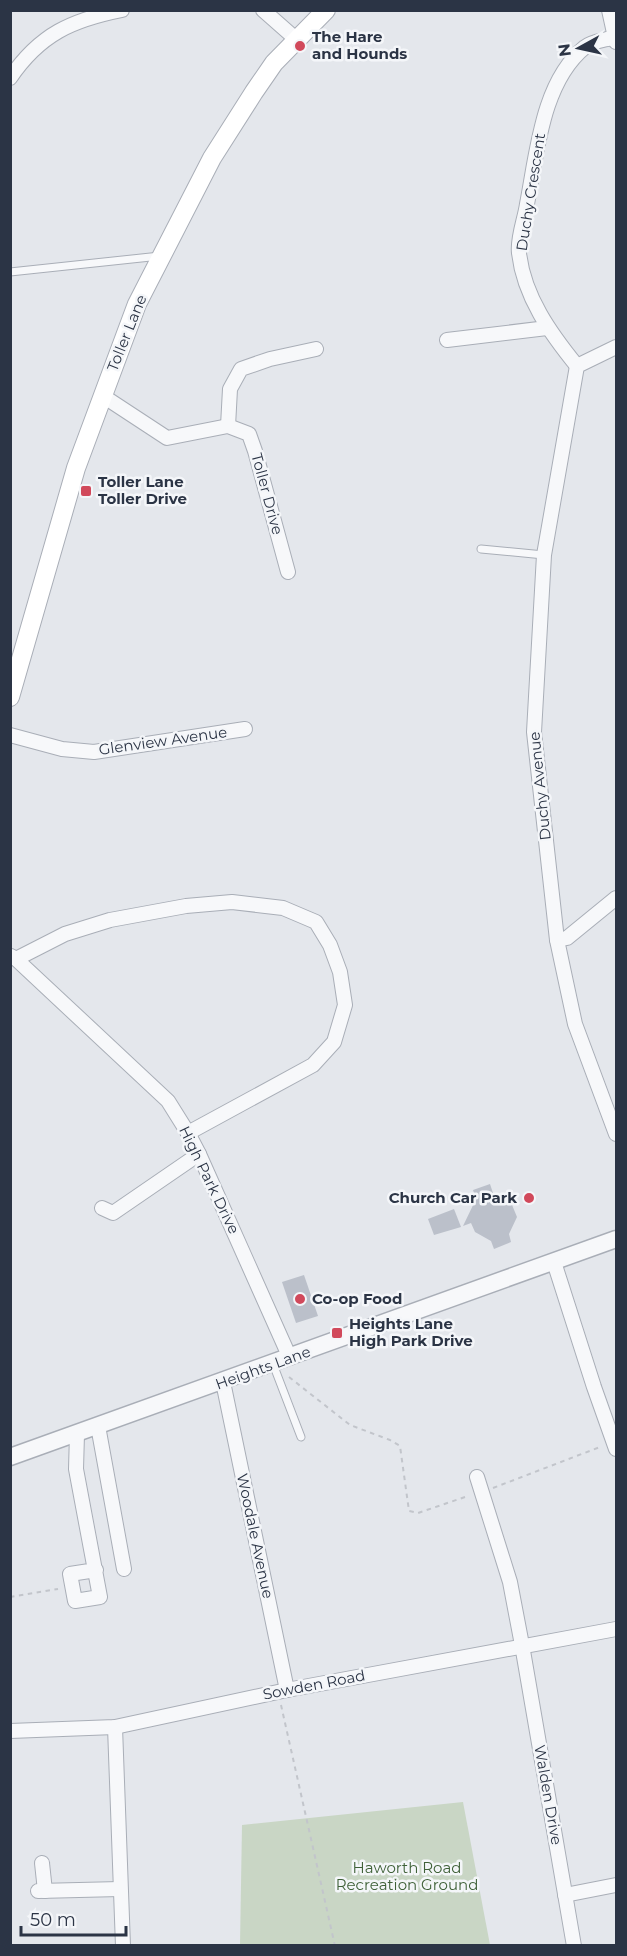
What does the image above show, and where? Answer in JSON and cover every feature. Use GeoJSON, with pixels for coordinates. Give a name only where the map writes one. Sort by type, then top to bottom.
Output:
{"type":"FeatureCollection","features":[{"type":"Feature","properties":{"kind":"main road","name":"Toller Lane"},"geometry":{"type":"LineString","coordinates":[[10,697],[35,617],[76,468],[137,304],[212,158],[274,63],[326,10]]}},
{"type":"Feature","properties":{"kind":"street"},"geometry":{"type":"LineString","coordinates":[[10,78],[20,63],[45,38],[88,17],[122,10]]}},
{"type":"Feature","properties":{"kind":"street"},"geometry":{"type":"LineString","coordinates":[[263,10],[297,39]]}},
{"type":"Feature","properties":{"kind":"street"},"geometry":{"type":"LineString","coordinates":[[612,14],[616,40]]}},
{"type":"Feature","properties":{"kind":"street","name":"Duchy Crescent"},"geometry":{"type":"LineString","coordinates":[[577,366],[548,328],[525,283],[519,251],[542,125],[554,90],[570,63],[587,45],[616,40]]}},
{"type":"Feature","properties":{"kind":"street"},"geometry":{"type":"LineString","coordinates":[[447,340],[548,328]]}},
{"type":"Feature","properties":{"kind":"street"},"geometry":{"type":"LineString","coordinates":[[577,366],[616,347]]}},
{"type":"Feature","properties":{"kind":"street"},"geometry":{"type":"LineString","coordinates":[[103,396],[167,438],[228,426],[230,389],[241,369],[270,359],[316,349]]}},
{"type":"Feature","properties":{"kind":"street","name":"Duchy Avenue"},"geometry":{"type":"LineString","coordinates":[[577,366],[544,555],[534,732],[557,940],[575,1024],[616,1134]]}},
{"type":"Feature","properties":{"kind":"street","name":"Toller Drive"},"geometry":{"type":"LineString","coordinates":[[228,426],[249,434],[288,572]]}},
{"type":"Feature","properties":{"kind":"street","name":"Glenview Avenue"},"geometry":{"type":"LineString","coordinates":[[10,735],[62,749],[94,752],[245,729]]}},
{"type":"Feature","properties":{"kind":"street"},"geometry":{"type":"LineString","coordinates":[[557,940],[567,938],[616,898]]}},
{"type":"Feature","properties":{"kind":"street"},"geometry":{"type":"LineString","coordinates":[[13,958],[65,934],[110,920],[186,906],[232,902],[252,904],[283,908],[316,922],[330,945],[340,972],[345,1005],[334,1042],[313,1065],[188,1133]]}},
{"type":"Feature","properties":{"kind":"street","name":"High Park Drive"},"geometry":{"type":"LineString","coordinates":[[13,958],[168,1101],[199,1154],[290,1358]]}},
{"type":"Feature","properties":{"kind":"street"},"geometry":{"type":"LineString","coordinates":[[102,1208],[113,1213],[199,1154]]}},
{"type":"Feature","properties":{"kind":"street","name":"Heights Lane"},"geometry":{"type":"LineString","coordinates":[[10,1457],[616,1239]]}},
{"type":"Feature","properties":{"kind":"street"},"geometry":{"type":"LineString","coordinates":[[554,1262],[615,1445]]}},
{"type":"Feature","properties":{"kind":"street","name":"Woodale Avenue"},"geometry":{"type":"LineString","coordinates":[[223,1382],[283,1691]]}},
{"type":"Feature","properties":{"kind":"street"},"geometry":{"type":"LineString","coordinates":[[98,1426],[124,1569]]}},
{"type":"Feature","properties":{"kind":"street"},"geometry":{"type":"LineString","coordinates":[[77,1434],[76,1469],[96,1570],[100,1597],[75,1602],[70,1574],[96,1570]]}},
{"type":"Feature","properties":{"kind":"street","name":"Walden Drive"},"geometry":{"type":"LineString","coordinates":[[477,1477],[510,1582],[574,1946]]}},
{"type":"Feature","properties":{"kind":"street","name":"Sowden Road"},"geometry":{"type":"LineString","coordinates":[[10,1731],[115,1727],[283,1691],[616,1629]]}},
{"type":"Feature","properties":{"kind":"street"},"geometry":{"type":"LineString","coordinates":[[115,1727],[123,1946]]}},
{"type":"Feature","properties":{"kind":"street"},"geometry":{"type":"LineString","coordinates":[[42,1863],[41,1891],[120,1889]]}},
{"type":"Feature","properties":{"kind":"street"},"geometry":{"type":"LineString","coordinates":[[565,1895],[616,1885]]}},
{"type":"Feature","properties":{"kind":"lane"},"geometry":{"type":"LineString","coordinates":[[10,272],[162,256]]}},
{"type":"Feature","properties":{"kind":"lane"},"geometry":{"type":"LineString","coordinates":[[481,549],[544,555]]}},
{"type":"Feature","properties":{"kind":"lane"},"geometry":{"type":"LineString","coordinates":[[273,1364],[301,1437]]}},
{"type":"Feature","properties":{"kind":"path"},"geometry":{"type":"LineString","coordinates":[[273,1364],[350,1425],[400,1446],[409,1511],[418,1513],[615,1445]]}},
{"type":"Feature","properties":{"kind":"path"},"geometry":{"type":"LineString","coordinates":[[10,1597],[72,1587]]}},
{"type":"Feature","properties":{"kind":"path"},"geometry":{"type":"LineString","coordinates":[[283,1691],[336,1946]]}},
{"type":"Feature","properties":{"kind":"green space","name":"Haworth Road Recreation Ground"},"geometry":{"type":"Polygon","coordinates":[[[463,1802],[490,1945],[240,1945],[242,1825],[463,1802]]]}},
{"type":"Feature","properties":{"kind":"building"},"geometry":{"type":"Polygon","coordinates":[[[490,1184],[493,1193],[510,1200],[517,1217],[509,1234],[511,1242],[494,1249],[491,1241],[475,1232],[471,1223],[463,1226],[476,1199],[473,1190],[490,1184]]]}},
{"type":"Feature","properties":{"kind":"building"},"geometry":{"type":"Polygon","coordinates":[[[454,1209],[461,1227],[434,1235],[428,1219],[454,1209]]]}},
{"type":"Feature","properties":{"kind":"building","name":"Co-op Food"},"geometry":{"type":"Polygon","coordinates":[[[304,1275],[318,1316],[296,1323],[282,1282],[304,1275]]]}},
{"type":"Feature","properties":{"kind":"place","name":"The Hare and Hounds"},"geometry":{"type":"Point","coordinates":[300,46]}},
{"type":"Feature","properties":{"kind":"place","name":"Toller Lane Toller Drive"},"geometry":{"type":"Point","coordinates":[86,491]}},
{"type":"Feature","properties":{"kind":"place","name":"Church Car Park"},"geometry":{"type":"Point","coordinates":[529,1198]}},
{"type":"Feature","properties":{"kind":"place","name":"Co-op Food"},"geometry":{"type":"Point","coordinates":[300,1299]}},
{"type":"Feature","properties":{"kind":"place","name":"Heights Lane High Park Drive"},"geometry":{"type":"Point","coordinates":[337,1333]}}]}
